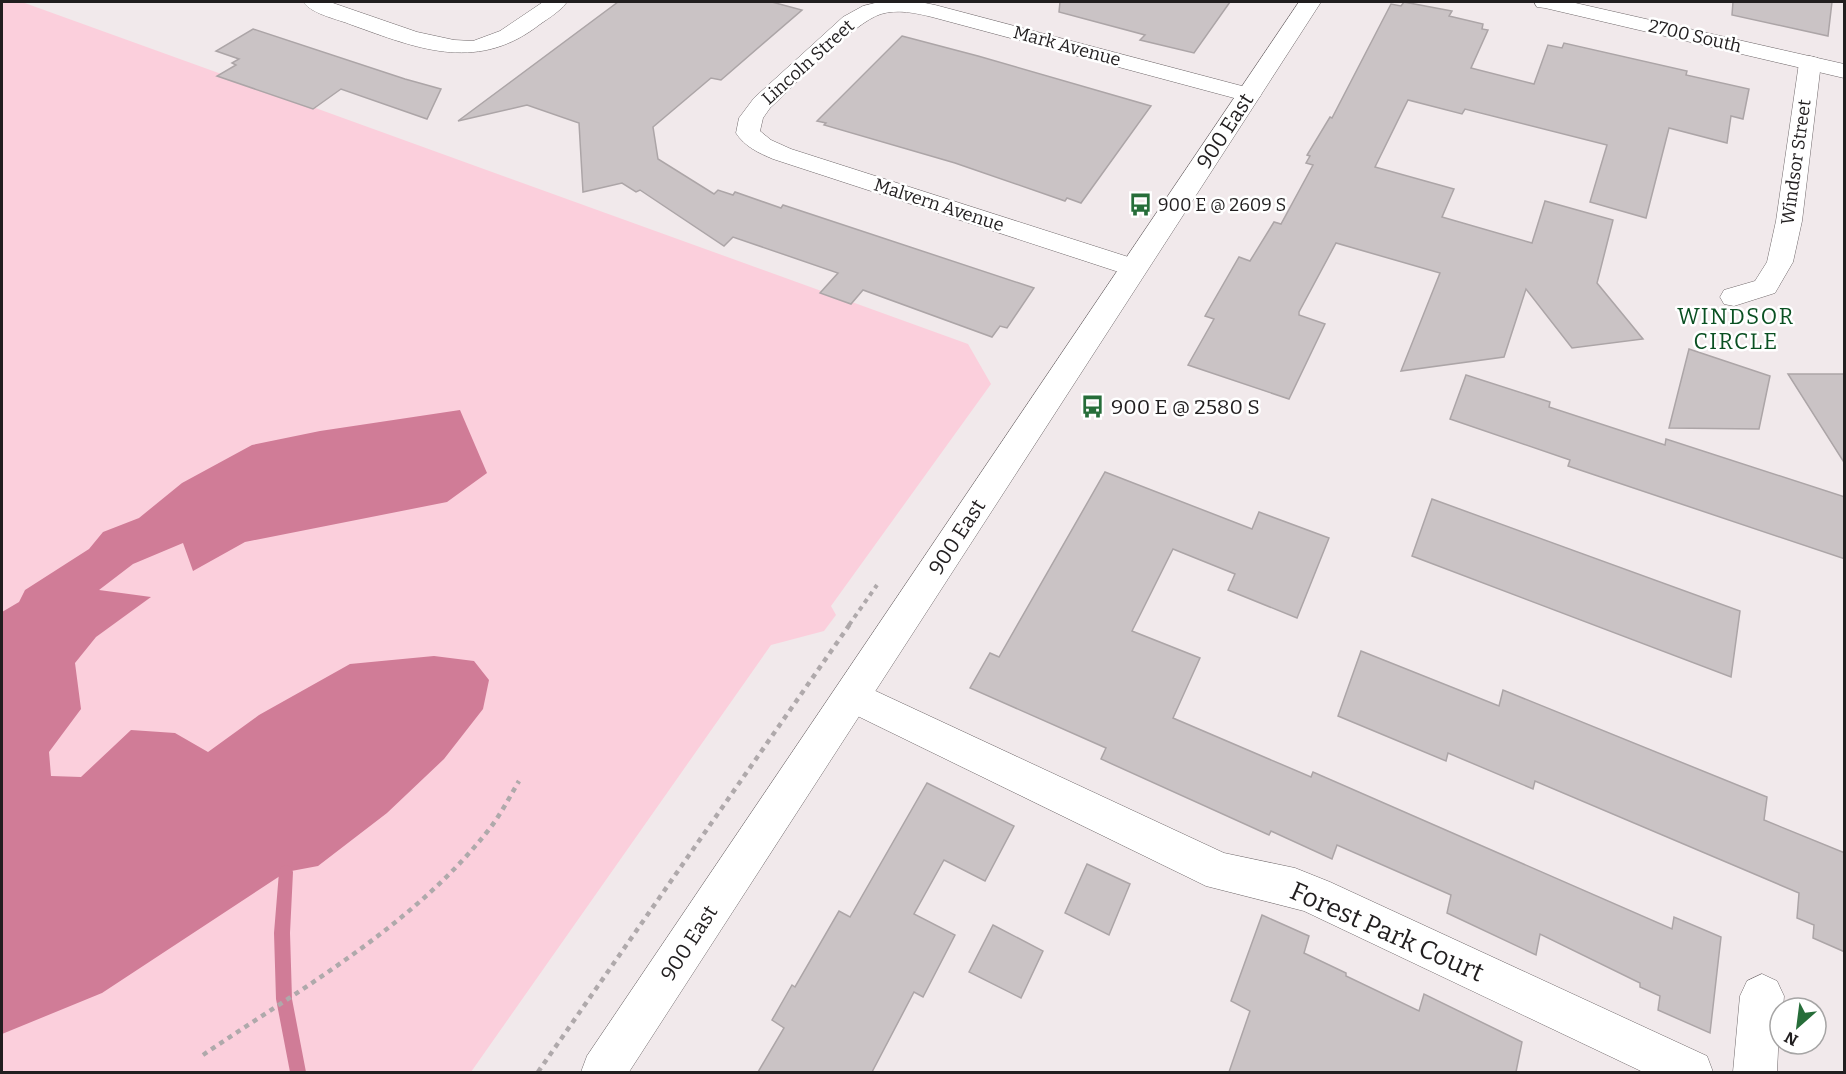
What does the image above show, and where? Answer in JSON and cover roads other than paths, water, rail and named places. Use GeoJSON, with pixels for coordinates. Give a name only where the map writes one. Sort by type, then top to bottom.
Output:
{"type":"FeatureCollection","features":[{"type":"Feature","properties":{"kind":"street"},"geometry":{"type":"LineString","coordinates":[[314,2],[328,9],[435,44],[471,49],[498,41],[556,2]]}},
{"type":"Feature","properties":{"kind":"street","name":"900 East"},"geometry":{"type":"LineString","coordinates":[[603,1072],[1310,2]]}},
{"type":"Feature","properties":{"kind":"street","name":"2700 South"},"geometry":{"type":"LineString","coordinates":[[1545,2],[1845,71]]}},
{"type":"Feature","properties":{"kind":"street","name":"Mark Avenue"},"geometry":{"type":"LineString","coordinates":[[884,5],[935,11],[1248,95]]}},
{"type":"Feature","properties":{"kind":"street","name":"Lincoln Street"},"geometry":{"type":"LineString","coordinates":[[748,133],[751,118],[762,103],[857,17],[884,5]]}},
{"type":"Feature","properties":{"kind":"street","name":"Windsor Street"},"geometry":{"type":"LineString","coordinates":[[1734,297],[1765,287],[1780,262],[1789,221],[1810,63]]}},
{"type":"Feature","properties":{"kind":"street","name":"Malvern Avenue"},"geometry":{"type":"LineString","coordinates":[[748,133],[753,140],[782,154],[1134,268]]}},
{"type":"Feature","properties":{"kind":"street","name":"Forest Park Court"},"geometry":{"type":"LineString","coordinates":[[852,696],[1220,872],[1295,888],[1316,896],[1691,1072]]}},
{"type":"Feature","properties":{"kind":"street"},"geometry":{"type":"LineString","coordinates":[[1755,1072],[1762,996]]}},
{"type":"Feature","properties":{"kind":"waterway"},"geometry":{"type":"LineString","coordinates":[[286,872],[282,933],[284,999],[298,1072]]}},
{"type":"Feature","properties":{"kind":"place","name":"900 E @ 2609 S"},"geometry":{"type":"Point","coordinates":[1140,205]}},
{"type":"Feature","properties":{"kind":"place","name":"900 E @ 2580 S"},"geometry":{"type":"Point","coordinates":[1093,407]}},
{"type":"Feature","properties":{"kind":"district","name":"WINDSOR CIRCLE"},"geometry":{"type":"Point","coordinates":[1736,328]}}]}
